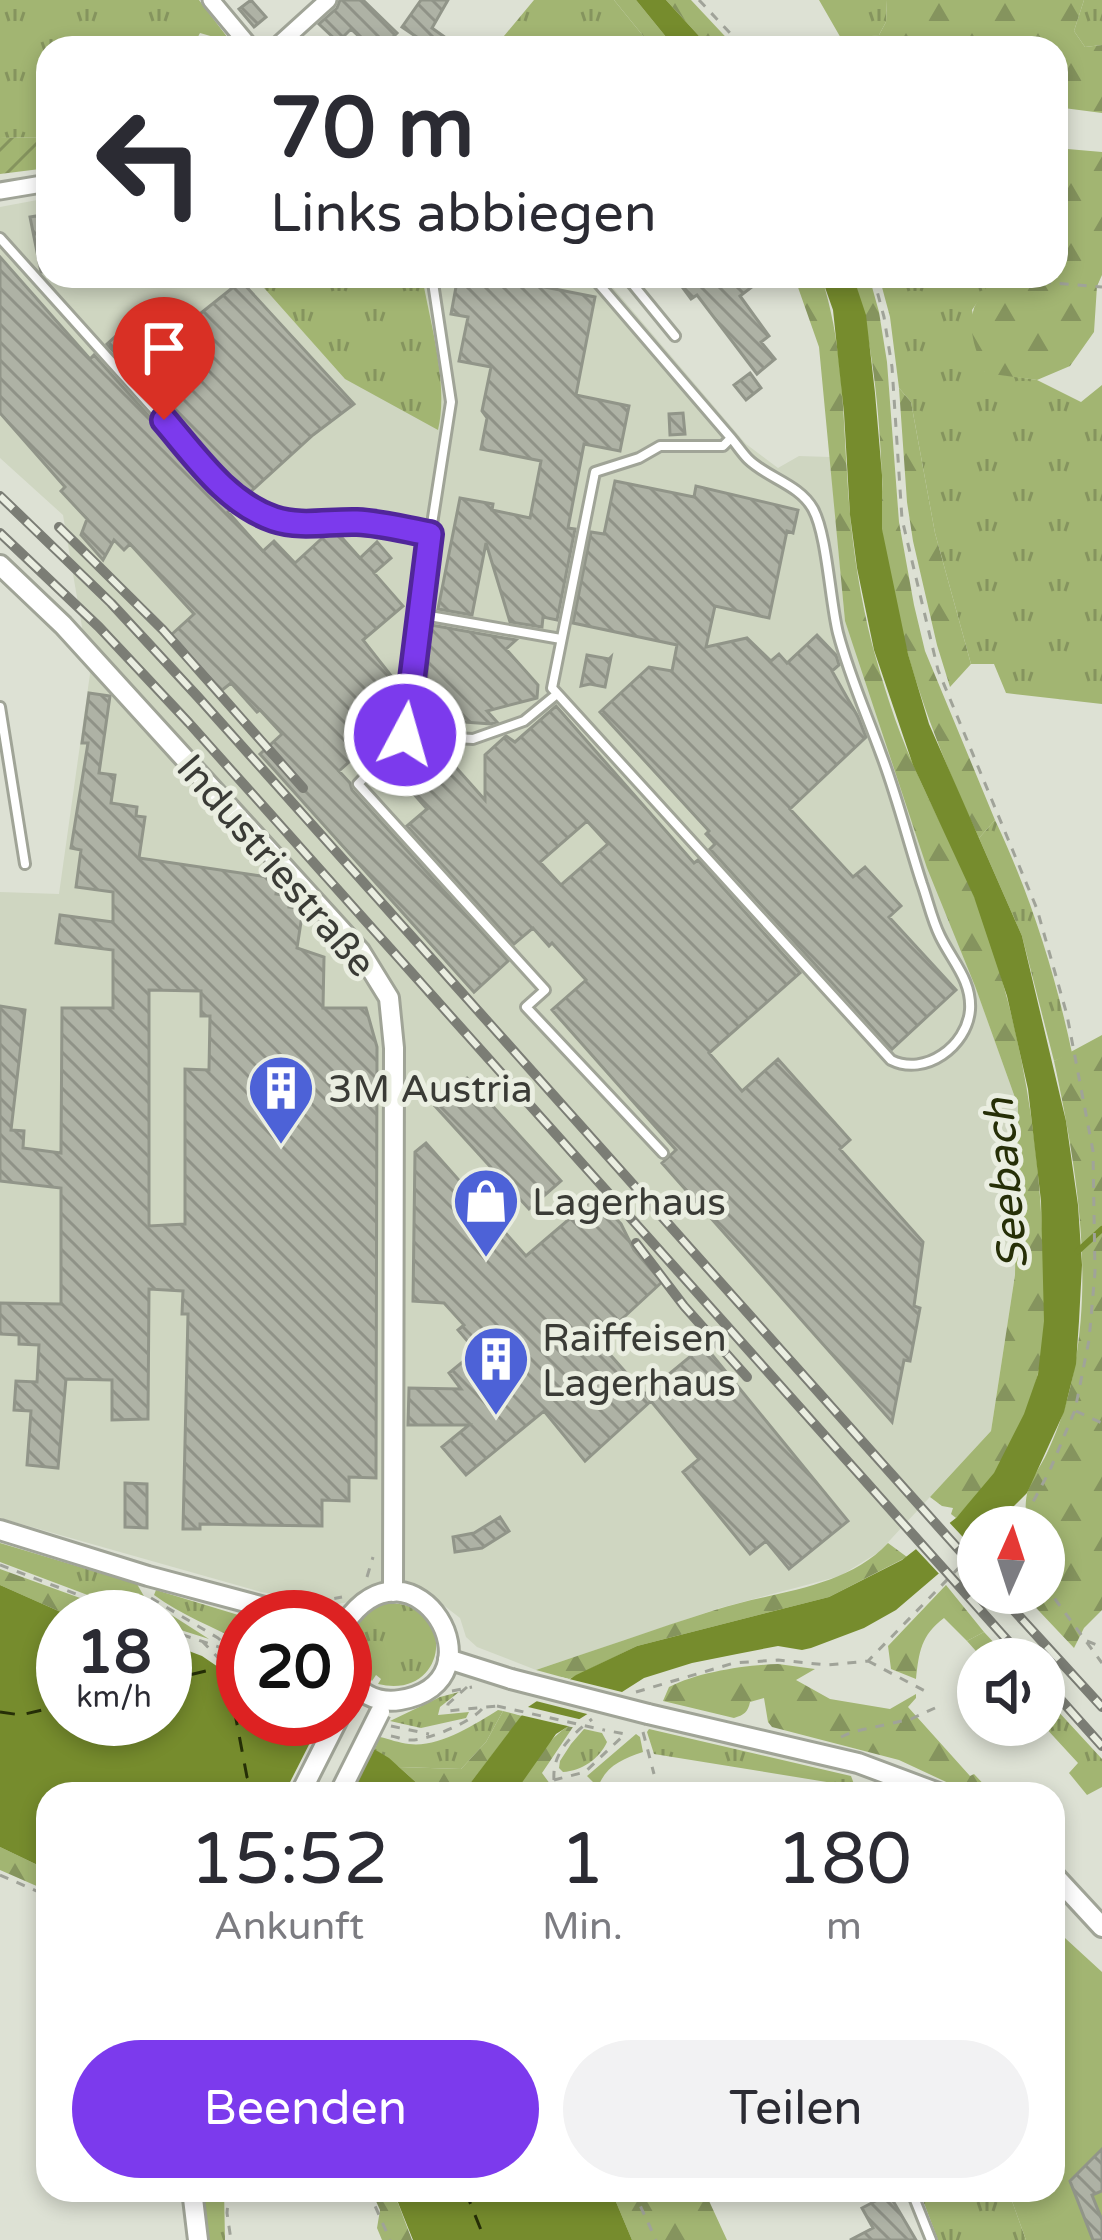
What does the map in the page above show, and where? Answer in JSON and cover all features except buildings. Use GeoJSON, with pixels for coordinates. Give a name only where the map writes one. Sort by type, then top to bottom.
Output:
{"type":"FeatureCollection","features":[{"type":"Feature","properties":{"kind":"street"},"geometry":{"type":"LineString","coordinates":[[212,0],[241,36]]}},
{"type":"Feature","properties":{"kind":"street"},"geometry":{"type":"LineString","coordinates":[[294,36],[328,0]]}},
{"type":"Feature","properties":{"kind":"street"},"geometry":{"type":"LineString","coordinates":[[0,191],[36,185]]}},
{"type":"Feature","properties":{"kind":"street","name":"Industriestraße"},"geometry":{"type":"LineString","coordinates":[[0,565],[63,625],[360,952],[389,998],[394,1048],[393,1592]]}},
{"type":"Feature","properties":{"kind":"street"},"geometry":{"type":"LineString","coordinates":[[0,1531],[216,1594]]}},
{"type":"Feature","properties":{"kind":"street"},"geometry":{"type":"LineString","coordinates":[[344,1782],[385,1707],[430,1689],[448,1659],[449,1639],[442,1620],[425,1601],[393,1592],[372,1597]]}},
{"type":"Feature","properties":{"kind":"street"},"geometry":{"type":"LineString","coordinates":[[448,1659],[645,1719],[823,1755],[913,1782]]}},
{"type":"Feature","properties":{"kind":"street"},"geometry":{"type":"LineString","coordinates":[[372,1699],[385,1707]]}},
{"type":"Feature","properties":{"kind":"street"},"geometry":{"type":"LineString","coordinates":[[306,1782],[324,1746]]}},
{"type":"Feature","properties":{"kind":"street"},"geometry":{"type":"LineString","coordinates":[[1065,1887],[1102,1927]]}},
{"type":"Feature","properties":{"kind":"street"},"geometry":{"type":"LineString","coordinates":[[191,2202],[198,2238]]}},
{"type":"Feature","properties":{"kind":"lane"},"geometry":{"type":"LineString","coordinates":[[0,238],[36,278]]}},
{"type":"Feature","properties":{"kind":"lane"},"geometry":{"type":"LineString","coordinates":[[45,288],[223,486],[246,505],[299,524],[359,522],[430,534]]}},
{"type":"Feature","properties":{"kind":"lane"},"geometry":{"type":"LineString","coordinates":[[434,288],[451,402],[418,614],[405,735],[358,784],[545,990],[526,1007],[663,1153]]}},
{"type":"Feature","properties":{"kind":"lane"},"geometry":{"type":"LineString","coordinates":[[602,288],[731,438],[750,461],[801,495],[819,523],[834,616],[854,688],[881,755],[939,934],[964,973],[968,1023],[962,1037],[933,1060],[912,1066],[891,1060],[552,688],[595,472],[659,446],[723,446],[731,438]]}},
{"type":"Feature","properties":{"kind":"lane"},"geometry":{"type":"LineString","coordinates":[[636,288],[675,336]]}},
{"type":"Feature","properties":{"kind":"lane"},"geometry":{"type":"LineString","coordinates":[[418,614],[561,639]]}},
{"type":"Feature","properties":{"kind":"lane"},"geometry":{"type":"LineString","coordinates":[[405,735],[473,739],[524,721],[557,694]]}},
{"type":"Feature","properties":{"kind":"lane"},"geometry":{"type":"LineString","coordinates":[[0,711],[25,864]]}},
{"type":"Feature","properties":{"kind":"lane"},"geometry":{"type":"LineString","coordinates":[[916,2202],[931,2240]]}},
{"type":"Feature","properties":{"kind":"path"},"geometry":{"type":"LineString","coordinates":[[699,0],[733,36]]}},
{"type":"Feature","properties":{"kind":"path"},"geometry":{"type":"LineString","coordinates":[[1068,284],[1102,287]]}},
{"type":"Feature","properties":{"kind":"path"},"geometry":{"type":"LineString","coordinates":[[876,288],[892,367],[902,519],[938,670],[1036,909],[1067,1015],[1093,1151],[1095,1241],[1089,1340],[1075,1410],[1031,1506]]}},
{"type":"Feature","properties":{"kind":"path"},"geometry":{"type":"LineString","coordinates":[[1094,1195],[1102,1192]]}},
{"type":"Feature","properties":{"kind":"path"},"geometry":{"type":"LineString","coordinates":[[1075,1410],[1102,1424]]}},
{"type":"Feature","properties":{"kind":"path"},"geometry":{"type":"LineString","coordinates":[[365,1582],[375,1543]]}},
{"type":"Feature","properties":{"kind":"path"},"geometry":{"type":"LineString","coordinates":[[0,1565],[65,1590]]}},
{"type":"Feature","properties":{"kind":"path"},"geometry":{"type":"LineString","coordinates":[[868,1661],[957,1569]]}},
{"type":"Feature","properties":{"kind":"path"},"geometry":{"type":"LineString","coordinates":[[148,1576],[150,1597],[216,1637]]}},
{"type":"Feature","properties":{"kind":"path"},"geometry":{"type":"LineString","coordinates":[[1065,1613],[1102,1663]]}},
{"type":"Feature","properties":{"kind":"path"},"geometry":{"type":"LineString","coordinates":[[192,1637],[216,1645]]}},
{"type":"Feature","properties":{"kind":"path"},"geometry":{"type":"LineString","coordinates":[[201,1640],[216,1656]]}},
{"type":"Feature","properties":{"kind":"path"},"geometry":{"type":"LineString","coordinates":[[1085,1641],[1102,1647]]}},
{"type":"Feature","properties":{"kind":"path"},"geometry":{"type":"LineString","coordinates":[[624,1699],[734,1663],[778,1660],[827,1665],[868,1661],[925,1691]]}},
{"type":"Feature","properties":{"kind":"path"},"geometry":{"type":"LineString","coordinates":[[467,1688],[448,1704],[447,1711],[497,1706],[604,1730],[625,1734],[585,1772],[554,1780],[553,1765],[562,1748],[591,1720]]}},
{"type":"Feature","properties":{"kind":"path"},"geometry":{"type":"LineString","coordinates":[[823,1755],[836,1739],[852,1732],[911,1719],[935,1708]]}},
{"type":"Feature","properties":{"kind":"path"},"geometry":{"type":"LineString","coordinates":[[392,1736],[412,1741],[471,1720],[482,1709]]}},
{"type":"Feature","properties":{"kind":"path"},"geometry":{"type":"LineString","coordinates":[[645,1719],[654,1774]]}},
{"type":"Feature","properties":{"kind":"path"},"geometry":{"type":"LineString","coordinates":[[0,1875],[36,1890]]}},
{"type":"Feature","properties":{"kind":"path"},"geometry":{"type":"LineString","coordinates":[[229,2202],[230,2240]]}},
{"type":"Feature","properties":{"kind":"path"},"geometry":{"type":"LineString","coordinates":[[373,2202],[390,2240]]}},
{"type":"Feature","properties":{"kind":"path"},"geometry":{"type":"LineString","coordinates":[[639,2202],[656,2240]]}},
{"type":"Feature","properties":{"kind":"shaded area"},"geometry":{"type":"Polygon","coordinates":[[[636,0],[666,0],[699,36],[665,36],[636,0]]]}},
{"type":"Feature","properties":{"kind":"shaded area"},"geometry":{"type":"Polygon","coordinates":[[[36,200],[36,288],[613,288],[746,444],[778,468],[799,456],[830,457],[845,621],[1018,1106],[1015,1275],[991,1431],[879,1552],[840,1576],[720,1608],[536,1670],[477,1647],[466,1637],[460,1618],[424,1590],[372,1598],[372,1590],[254,1590],[0,1518],[0,892],[59,894],[90,674],[63,515],[0,458],[0,207],[36,200]]]}},
{"type":"Feature","properties":{"kind":"shaded area","name":"Seebach"},"geometry":{"type":"Polygon","coordinates":[[[825,288],[857,288],[866,315],[882,475],[882,529],[908,654],[929,724],[1022,936],[1066,1121],[1082,1265],[1076,1364],[1064,1412],[1027,1493],[1014,1506],[966,1506],[994,1473],[1038,1374],[1044,1321],[1041,1201],[1028,1089],[1007,996],[974,897],[913,765],[874,650],[850,515],[833,310],[825,288]]]}},
{"type":"Feature","properties":{"kind":"shaded area","name":"Seebach"},"geometry":{"type":"Polygon","coordinates":[[[956,1518],[957,1558],[896,1610],[864,1628],[811,1648],[778,1646],[644,1678],[556,1734],[522,1782],[471,1782],[528,1707],[576,1675],[637,1646],[829,1597],[902,1560],[956,1518]]]}},
{"type":"Feature","properties":{"kind":"shaded area"},"geometry":{"type":"Polygon","coordinates":[[[0,1585],[36,1601],[36,1746],[192,1746],[192,1652],[216,1666],[216,1746],[369,1746],[416,1782],[36,1782],[36,1864],[0,1847],[0,1585]]]}},
{"type":"Feature","properties":{"kind":"shaded area"},"geometry":{"type":"Polygon","coordinates":[[[398,2202],[616,2202],[632,2240],[413,2240],[398,2202]]]}},
{"type":"Feature","properties":{"kind":"green space"},"geometry":{"type":"Polygon","coordinates":[[[0,0],[199,0],[226,36],[36,36],[36,137],[0,138],[0,0]]]}},
{"type":"Feature","properties":{"kind":"green space"},"geometry":{"type":"Polygon","coordinates":[[[534,0],[614,0],[643,36],[504,36],[534,0]]]}},
{"type":"Feature","properties":{"kind":"green space"},"geometry":{"type":"Polygon","coordinates":[[[614,0],[636,0],[665,36],[643,36],[614,0]]]}},
{"type":"Feature","properties":{"kind":"green space"},"geometry":{"type":"Polygon","coordinates":[[[666,0],[691,0],[725,36],[699,36],[666,0]]]}},
{"type":"Feature","properties":{"kind":"green space"},"geometry":{"type":"Polygon","coordinates":[[[819,0],[887,0],[886,22],[879,35],[840,36],[819,0]]]}},
{"type":"Feature","properties":{"kind":"green space"},"geometry":{"type":"Polygon","coordinates":[[[887,0],[1084,0],[1074,31],[1085,47],[1102,45],[1102,113],[1068,109],[1068,36],[861,36],[879,35],[886,22],[887,0]]]}},
{"type":"Feature","properties":{"kind":"green space"},"geometry":{"type":"Polygon","coordinates":[[[1084,0],[1102,0],[1102,45],[1085,47],[1074,31],[1084,0]]]}},
{"type":"Feature","properties":{"kind":"green space"},"geometry":{"type":"Polygon","coordinates":[[[36,137],[36,170],[0,174],[0,138],[36,137]]]}},
{"type":"Feature","properties":{"kind":"green space"},"geometry":{"type":"Polygon","coordinates":[[[1068,149],[1102,152],[1102,275],[1094,332],[1070,366],[1037,380],[985,373],[972,328],[976,303],[986,288],[1068,288],[1068,149]]]}},
{"type":"Feature","properties":{"kind":"green space"},"geometry":{"type":"Polygon","coordinates":[[[264,288],[424,288],[440,373],[438,430],[345,379],[264,288]]]}},
{"type":"Feature","properties":{"kind":"green space"},"geometry":{"type":"Polygon","coordinates":[[[798,288],[824,288],[828,300],[840,373],[853,538],[872,644],[907,750],[967,879],[989,939],[1024,1071],[1037,1161],[1045,1310],[1036,1382],[1008,1453],[967,1506],[957,1506],[956,1518],[951,1514],[953,1508],[930,1497],[991,1431],[1015,1275],[1018,1106],[927,868],[845,621],[819,347],[798,288]]]}},
{"type":"Feature","properties":{"kind":"green space"},"geometry":{"type":"Polygon","coordinates":[[[856,288],[872,288],[879,312],[899,522],[925,651],[995,820],[979,838],[932,726],[888,571],[882,531],[881,451],[866,325],[856,288]]]}},
{"type":"Feature","properties":{"kind":"green space"},"geometry":{"type":"Polygon","coordinates":[[[882,288],[987,288],[972,310],[985,372],[1037,380],[1081,402],[1102,385],[1102,704],[1006,693],[994,664],[971,664],[935,533],[911,402],[899,388],[882,288]]]}},
{"type":"Feature","properties":{"kind":"green space"},"geometry":{"type":"Polygon","coordinates":[[[899,388],[911,402],[935,533],[971,664],[950,687],[913,541],[899,388]]]}},
{"type":"Feature","properties":{"kind":"green space"},"geometry":{"type":"Polygon","coordinates":[[[995,820],[1030,905],[1065,1023],[1072,1053],[1054,1061],[1022,936],[979,838],[995,820]]]}},
{"type":"Feature","properties":{"kind":"green space"},"geometry":{"type":"Polygon","coordinates":[[[1102,1035],[1102,1610],[1084,1628],[1074,1648],[1042,1614],[1065,1614],[1065,1506],[1026,1506],[1028,1489],[1067,1398],[1080,1326],[1079,1212],[1054,1061],[1102,1035]]]}},
{"type":"Feature","properties":{"kind":"green space"},"geometry":{"type":"Polygon","coordinates":[[[0,1543],[137,1584],[140,1590],[74,1590],[0,1562],[0,1543]]]}},
{"type":"Feature","properties":{"kind":"green space"},"geometry":{"type":"Polygon","coordinates":[[[888,1543],[907,1557],[829,1597],[637,1646],[569,1679],[536,1670],[715,1610],[829,1580],[870,1559],[888,1543]]]}},
{"type":"Feature","properties":{"kind":"green space"},"geometry":{"type":"Polygon","coordinates":[[[0,1569],[58,1590],[36,1590],[36,1601],[0,1585],[0,1569]]]}},
{"type":"Feature","properties":{"kind":"green space"},"geometry":{"type":"Polygon","coordinates":[[[946,1585],[957,1599],[957,1614],[969,1614],[984,1632],[964,1638],[944,1618],[923,1645],[916,1679],[891,1669],[888,1646],[946,1585]]]}},
{"type":"Feature","properties":{"kind":"green space"},"geometry":{"type":"Polygon","coordinates":[[[192,1601],[216,1608],[216,1629],[192,1617],[192,1601]]]}},
{"type":"Feature","properties":{"kind":"green space"},"geometry":{"type":"Polygon","coordinates":[[[386,1603],[410,1607],[426,1617],[436,1649],[431,1665],[419,1678],[402,1685],[378,1684],[381,1679],[376,1675],[372,1681],[373,1609],[386,1603]]]}},
{"type":"Feature","properties":{"kind":"green space"},"geometry":{"type":"Polygon","coordinates":[[[778,1664],[815,1669],[796,1680],[830,1699],[890,1709],[916,1694],[908,1707],[970,1776],[974,1774],[982,1782],[946,1782],[899,1760],[772,1727],[764,1698],[750,1702],[745,1713],[734,1718],[663,1701],[669,1687],[737,1668],[778,1664]]]}},
{"type":"Feature","properties":{"kind":"green space"},"geometry":{"type":"Polygon","coordinates":[[[459,1692],[440,1707],[438,1715],[469,1712],[466,1718],[421,1728],[390,1721],[440,1697],[459,1692]]]}},
{"type":"Feature","properties":{"kind":"green space"},"geometry":{"type":"Polygon","coordinates":[[[503,1711],[486,1742],[461,1769],[399,1767],[374,1749],[380,1737],[409,1744],[444,1739],[503,1711]]]}},
{"type":"Feature","properties":{"kind":"green space"},"geometry":{"type":"Polygon","coordinates":[[[503,1711],[522,1716],[471,1782],[416,1782],[399,1767],[461,1769],[486,1742],[503,1711]]]}},
{"type":"Feature","properties":{"kind":"green space"},"geometry":{"type":"Polygon","coordinates":[[[1065,1719],[1102,1759],[1102,1787],[1087,1795],[1069,1773],[1078,1763],[1062,1746],[1065,1719]]]}},
{"type":"Feature","properties":{"kind":"green space"},"geometry":{"type":"Polygon","coordinates":[[[573,1727],[542,1773],[549,1782],[521,1782],[537,1757],[573,1727]]]}},
{"type":"Feature","properties":{"kind":"green space"},"geometry":{"type":"Polygon","coordinates":[[[584,1729],[602,1733],[607,1742],[589,1763],[563,1772],[560,1761],[584,1729]]]}},
{"type":"Feature","properties":{"kind":"green space"},"geometry":{"type":"Polygon","coordinates":[[[647,1732],[851,1776],[853,1782],[827,1782],[654,1754],[647,1732]]]}},
{"type":"Feature","properties":{"kind":"green space"},"geometry":{"type":"Polygon","coordinates":[[[636,1734],[640,1737],[643,1752],[616,1764],[601,1782],[587,1776],[636,1734]]]}},
{"type":"Feature","properties":{"kind":"green space"},"geometry":{"type":"Polygon","coordinates":[[[0,1847],[36,1864],[36,1886],[0,1870],[0,1847]]]}},
{"type":"Feature","properties":{"kind":"green space"},"geometry":{"type":"Polygon","coordinates":[[[1065,1938],[1102,1972],[1102,2240],[1026,2240],[1012,2202],[1065,2202],[1065,1938]]]}},
{"type":"Feature","properties":{"kind":"green space"},"geometry":{"type":"Polygon","coordinates":[[[201,2202],[224,2202],[225,2240],[208,2240],[201,2202]]]}},
{"type":"Feature","properties":{"kind":"green space"},"geometry":{"type":"Polygon","coordinates":[[[376,2202],[398,2202],[412,2240],[382,2240],[377,2228],[376,2202]]]}},
{"type":"Feature","properties":{"kind":"green space"},"geometry":{"type":"Polygon","coordinates":[[[616,2202],[710,2202],[727,2240],[632,2240],[616,2202]]]}},
{"type":"Feature","properties":{"kind":"green space"},"geometry":{"type":"Polygon","coordinates":[[[924,2202],[1012,2202],[1026,2240],[938,2240],[924,2202]]]}},
{"type":"Feature","properties":{"kind":"pier"},"geometry":{"type":"Polygon","coordinates":[[[946,1519],[957,1531],[957,1566],[943,1578],[914,1547],[946,1519]]]}},
{"type":"Feature","properties":{"kind":"pier"},"geometry":{"type":"Polygon","coordinates":[[[561,1677],[630,1694],[595,1716],[528,1699],[561,1677]]]}},
{"type":"Feature","properties":{"kind":"pier"},"geometry":{"type":"Polygon","coordinates":[[[522,1706],[587,1721],[576,1728],[516,1714],[522,1706]]]}},
{"type":"Feature","properties":{"kind":"pier"},"geometry":{"type":"Polygon","coordinates":[[[372,1741],[377,1744],[357,1782],[290,1782],[308,1746],[372,1746],[372,1741]]]}},
{"type":"Feature","properties":{"kind":"waterway"},"geometry":{"type":"LineString","coordinates":[[1078,1251],[1102,1229]]}},
{"type":"Feature","properties":{"kind":"ferry route"},"geometry":{"type":"LineString","coordinates":[[192,1674],[226,1666],[250,1782]]}},
{"type":"Feature","properties":{"kind":"ferry route"},"geometry":{"type":"LineString","coordinates":[[0,1712],[36,1711]]}},
{"type":"Feature","properties":{"kind":"ferry route"},"geometry":{"type":"LineString","coordinates":[[470,2202],[485,2240]]}},
{"type":"Feature","properties":{"kind":"railway"},"geometry":{"type":"LineString","coordinates":[[0,496],[111,603],[198,697],[957,1547]]}},
{"type":"Feature","properties":{"kind":"railway"},"geometry":{"type":"LineString","coordinates":[[59,527],[163,630],[303,788]]}},
{"type":"Feature","properties":{"kind":"railway"},"geometry":{"type":"LineString","coordinates":[[0,533],[99,627],[189,723],[1005,1638]]}},
{"type":"Feature","properties":{"kind":"railway"},"geometry":{"type":"LineString","coordinates":[[636,1243],[747,1377]]}},
{"type":"Feature","properties":{"kind":"railway"},"geometry":{"type":"LineString","coordinates":[[1017,1614],[1102,1707]]}},
{"type":"Feature","properties":{"kind":"railway"},"geometry":{"type":"LineString","coordinates":[[1065,1705],[1102,1746]]}},
{"type":"Feature","properties":{"kind":"place","name":"3M Austria"},"geometry":{"type":"Point","coordinates":[281,1147]}},
{"type":"Feature","properties":{"kind":"place","name":"Lagerhaus"},"geometry":{"type":"Point","coordinates":[486,1260]}},
{"type":"Feature","properties":{"kind":"place","name":"Raiffeisen Lagerhaus"},"geometry":{"type":"Point","coordinates":[496,1418]}},
{"type":"Feature","properties":{"kind":"route"},"geometry":{"type":"LineString","coordinates":[[164,420],[223,486],[246,505],[273,518],[299,524],[359,522],[430,534],[405,735]]}}]}
